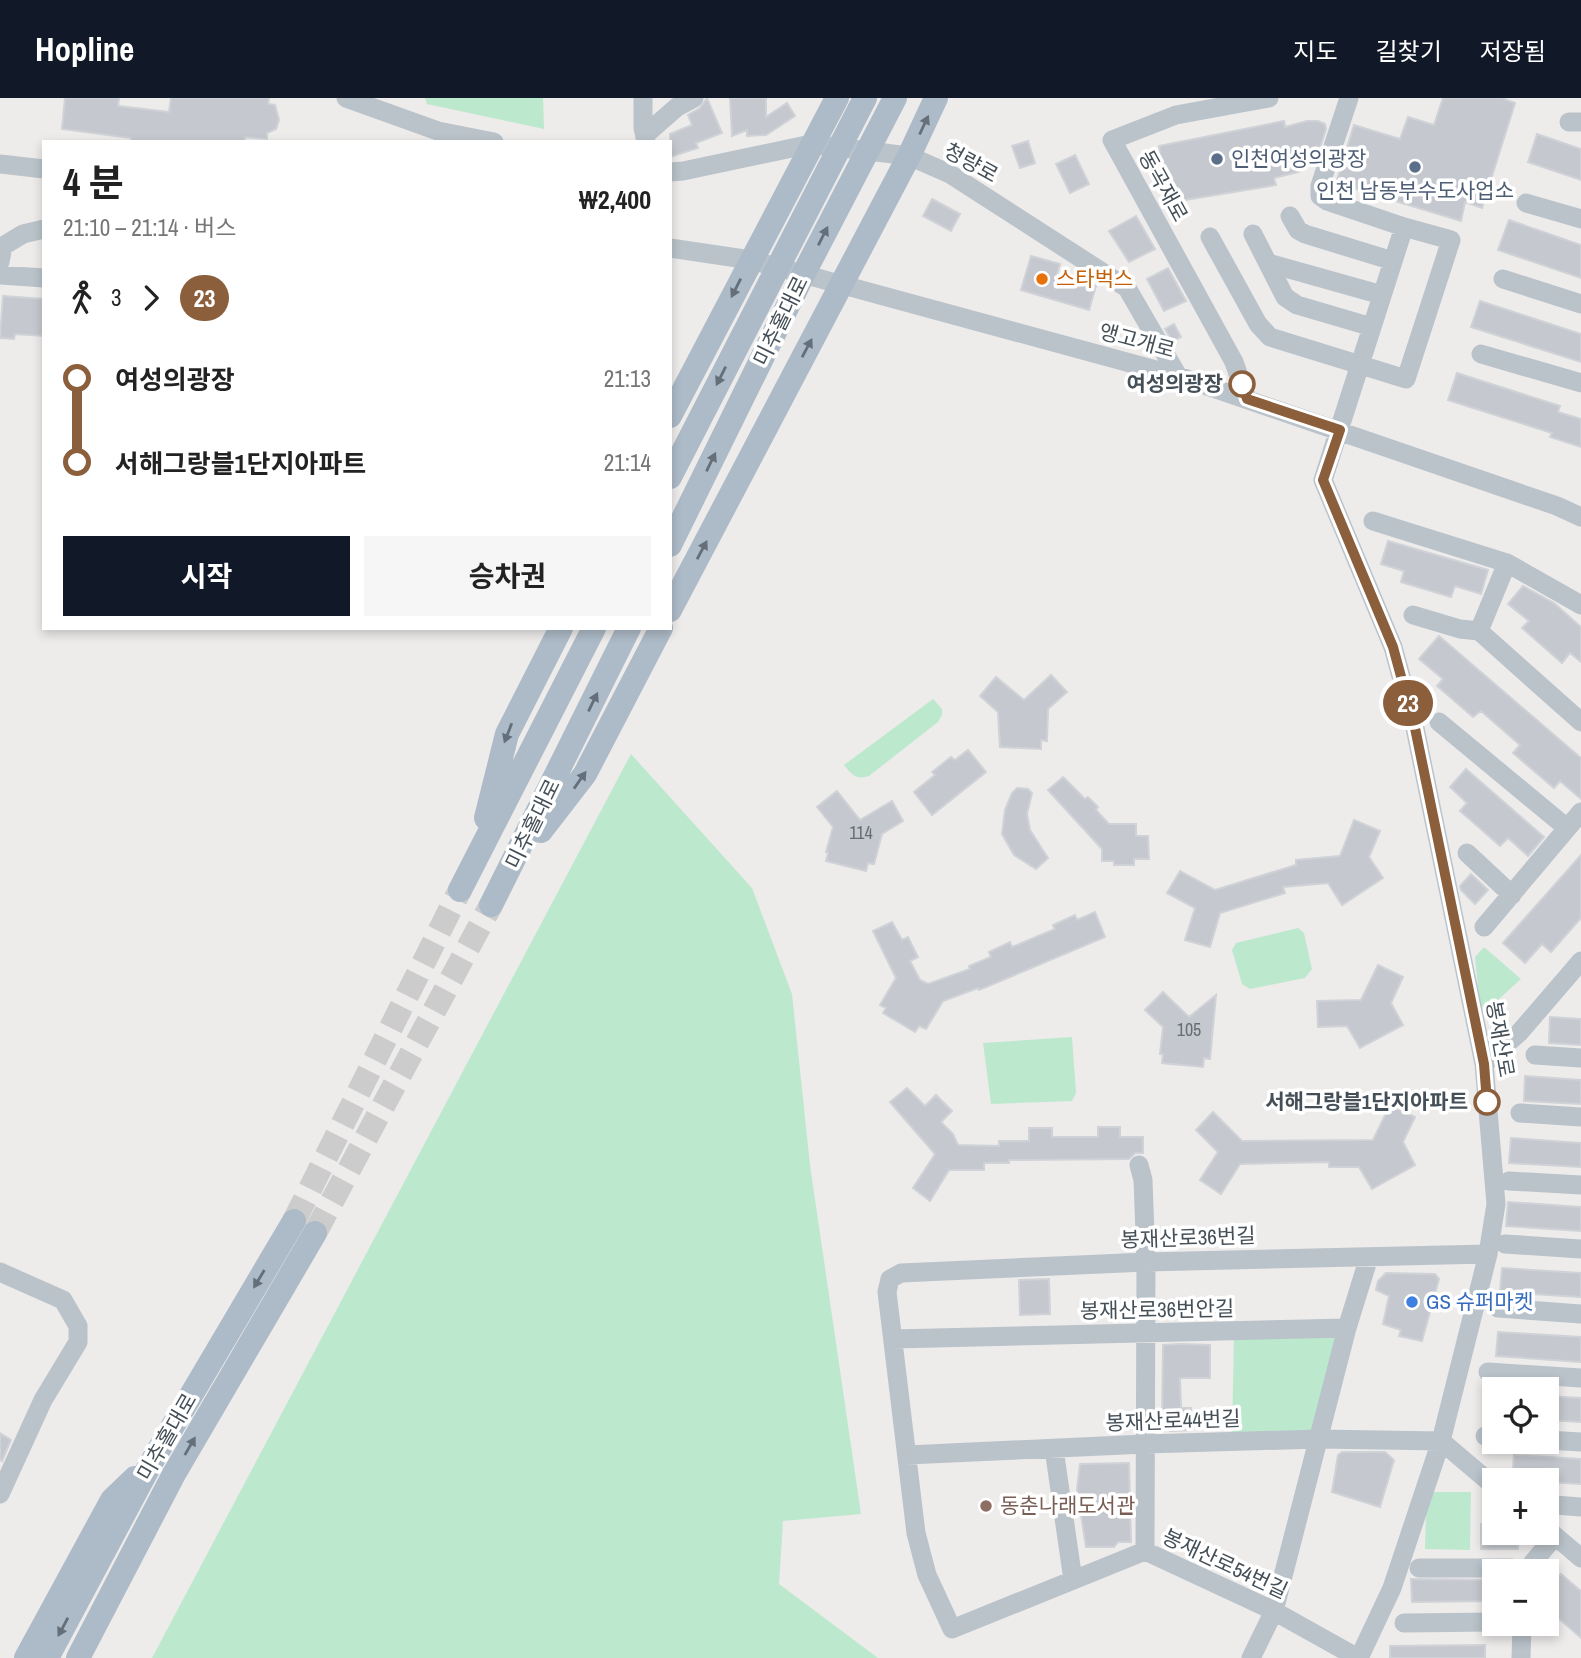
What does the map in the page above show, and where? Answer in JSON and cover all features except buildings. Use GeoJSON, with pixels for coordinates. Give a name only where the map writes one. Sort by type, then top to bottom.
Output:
{"type":"FeatureCollection","features":[{"type":"Feature","properties":{"kind":"main road"},"geometry":{"type":"LineString","coordinates":[[672,412],[837,98]]}},
{"type":"Feature","properties":{"kind":"main road","name":"미추홀대로"},"geometry":{"type":"LineString","coordinates":[[672,473],[865,98]]}},
{"type":"Feature","properties":{"kind":"main road","name":"미추홀대로"},"geometry":{"type":"LineString","coordinates":[[672,541],[804,273],[895,98]]}},
{"type":"Feature","properties":{"kind":"main road"},"geometry":{"type":"LineString","coordinates":[[672,606],[909,156],[936,98]]}},
{"type":"Feature","properties":{"kind":"main road"},"geometry":{"type":"LineString","coordinates":[[476,860],[507,734],[560,630]]}},
{"type":"Feature","properties":{"kind":"main road","name":"미추홀대로"},"geometry":{"type":"LineString","coordinates":[[460,890],[593,630]]}},
{"type":"Feature","properties":{"kind":"main road","name":"미추홀대로"},"geometry":{"type":"LineString","coordinates":[[491,905],[628,630]]}},
{"type":"Feature","properties":{"kind":"main road"},"geometry":{"type":"LineString","coordinates":[[509,873],[584,774],[660,630]]}},
{"type":"Feature","properties":{"kind":"main road","name":"미추홀대로"},"geometry":{"type":"LineString","coordinates":[[47,1658],[151,1463],[304,1227],[78,1658]]}},
{"type":"Feature","properties":{"kind":"main road"},"geometry":{"type":"LineString","coordinates":[[26,1658],[112,1500],[151,1463]]}},
{"type":"Feature","properties":{"kind":"main road"},"geometry":{"type":"LineString","coordinates":[[94,1658],[164,1524],[174,1474]]}},
{"type":"Feature","properties":{"kind":"street"},"geometry":{"type":"LineString","coordinates":[[346,98],[438,131],[484,140]]}},
{"type":"Feature","properties":{"kind":"street"},"geometry":{"type":"LineString","coordinates":[[643,98],[645,138]]}},
{"type":"Feature","properties":{"kind":"street"},"geometry":{"type":"LineString","coordinates":[[645,138],[677,107],[694,98]]}},
{"type":"Feature","properties":{"kind":"street","name":"동곡재로"},"geometry":{"type":"LineString","coordinates":[[1247,399],[1234,362],[1112,140],[1176,116],[1269,98]]}},
{"type":"Feature","properties":{"kind":"street"},"geometry":{"type":"LineString","coordinates":[[1210,237],[1262,331],[1270,337],[1406,379],[1451,240],[1404,227],[1327,201],[1320,196],[1320,186],[1349,98]]}},
{"type":"Feature","properties":{"kind":"street","name":"청량로"},"geometry":{"type":"LineString","coordinates":[[672,172],[811,144],[909,156],[950,174],[1128,288],[1178,376]]}},
{"type":"Feature","properties":{"kind":"street"},"geometry":{"type":"LineString","coordinates":[[0,164],[42,169]]}},
{"type":"Feature","properties":{"kind":"street"},"geometry":{"type":"LineString","coordinates":[[1526,203],[1581,219]]}},
{"type":"Feature","properties":{"kind":"street"},"geometry":{"type":"LineString","coordinates":[[1290,216],[1298,230],[1393,261]]}},
{"type":"Feature","properties":{"kind":"street","name":"봉재산로"},"geometry":{"type":"LineString","coordinates":[[1358,1658],[1392,1588],[1441,1441],[1497,1249],[1496,1204],[1484,1064],[1415,728],[1393,647],[1323,480],[1404,227]]}},
{"type":"Feature","properties":{"kind":"street"},"geometry":{"type":"LineString","coordinates":[[0,262],[3,246],[23,234],[42,229]]}},
{"type":"Feature","properties":{"kind":"street"},"geometry":{"type":"LineString","coordinates":[[1253,234],[1285,297],[1297,305],[1372,327]]}},
{"type":"Feature","properties":{"kind":"street","name":"앵고개로"},"geometry":{"type":"LineString","coordinates":[[672,248],[751,260],[1178,376],[1558,506],[1581,517]]}},
{"type":"Feature","properties":{"kind":"street"},"geometry":{"type":"LineString","coordinates":[[1268,263],[1382,295]]}},
{"type":"Feature","properties":{"kind":"street"},"geometry":{"type":"LineString","coordinates":[[0,275],[42,278]]}},
{"type":"Feature","properties":{"kind":"street"},"geometry":{"type":"LineString","coordinates":[[1503,279],[1581,304]]}},
{"type":"Feature","properties":{"kind":"street"},"geometry":{"type":"LineString","coordinates":[[1481,354],[1581,383]]}},
{"type":"Feature","properties":{"kind":"street"},"geometry":{"type":"LineString","coordinates":[[1373,521],[1507,563],[1581,605]]}},
{"type":"Feature","properties":{"kind":"street"},"geometry":{"type":"LineString","coordinates":[[1479,631],[1507,563]]}},
{"type":"Feature","properties":{"kind":"street"},"geometry":{"type":"LineString","coordinates":[[1413,615],[1460,629],[1479,631],[1581,722]]}},
{"type":"Feature","properties":{"kind":"street"},"geometry":{"type":"LineString","coordinates":[[1439,722],[1567,828]]}},
{"type":"Feature","properties":{"kind":"street"},"geometry":{"type":"LineString","coordinates":[[1485,927],[1581,812]]}},
{"type":"Feature","properties":{"kind":"street"},"geometry":{"type":"LineString","coordinates":[[1467,853],[1512,895]]}},
{"type":"Feature","properties":{"kind":"street"},"geometry":{"type":"LineString","coordinates":[[1484,1064],[1519,1033],[1581,961]]}},
{"type":"Feature","properties":{"kind":"street"},"geometry":{"type":"LineString","coordinates":[[1535,1055],[1581,1058]]}},
{"type":"Feature","properties":{"kind":"street"},"geometry":{"type":"LineString","coordinates":[[1520,1114],[1581,1117]]}},
{"type":"Feature","properties":{"kind":"street"},"geometry":{"type":"LineString","coordinates":[[1139,1165],[1143,1181],[1146,1262],[1145,1551]]}},
{"type":"Feature","properties":{"kind":"street"},"geometry":{"type":"LineString","coordinates":[[1509,1181],[1581,1185]]}},
{"type":"Feature","properties":{"kind":"street","name":"봉재산로36번길"},"geometry":{"type":"LineString","coordinates":[[893,1339],[887,1292],[890,1279],[901,1273],[1497,1249],[1581,1249]]}},
{"type":"Feature","properties":{"kind":"street"},"geometry":{"type":"LineString","coordinates":[[1251,1658],[1274,1611],[1347,1328],[1369,1256]]}},
{"type":"Feature","properties":{"kind":"street"},"geometry":{"type":"LineString","coordinates":[[0,1272],[63,1300],[78,1326],[78,1342],[43,1400],[0,1494]]}},
{"type":"Feature","properties":{"kind":"street"},"geometry":{"type":"LineString","coordinates":[[1498,1308],[1581,1314]]}},
{"type":"Feature","properties":{"kind":"street","name":"봉재산로36번안길"},"geometry":{"type":"LineString","coordinates":[[893,1339],[1347,1328]]}},
{"type":"Feature","properties":{"kind":"street"},"geometry":{"type":"LineString","coordinates":[[893,1339],[907,1455]]}},
{"type":"Feature","properties":{"kind":"street"},"geometry":{"type":"LineString","coordinates":[[1488,1372],[1581,1378]]}},
{"type":"Feature","properties":{"kind":"street","name":"봉재산로44번길"},"geometry":{"type":"LineString","coordinates":[[907,1455],[1318,1439],[1441,1441]]}},
{"type":"Feature","properties":{"kind":"street"},"geometry":{"type":"LineString","coordinates":[[1441,1441],[1482,1476]]}},
{"type":"Feature","properties":{"kind":"street"},"geometry":{"type":"LineString","coordinates":[[1559,1441],[1581,1442]]}},
{"type":"Feature","properties":{"kind":"street"},"geometry":{"type":"LineString","coordinates":[[1054,1449],[1073,1580]]}},
{"type":"Feature","properties":{"kind":"street","name":"봉재산로54번길"},"geometry":{"type":"LineString","coordinates":[[907,1455],[916,1533],[927,1575],[952,1629],[1145,1551],[1274,1611],[1358,1658]]}},
{"type":"Feature","properties":{"kind":"street"},"geometry":{"type":"LineString","coordinates":[[1559,1505],[1581,1507]]}},
{"type":"Feature","properties":{"kind":"street"},"geometry":{"type":"LineString","coordinates":[[1559,1540],[1581,1558]]}},
{"type":"Feature","properties":{"kind":"street"},"geometry":{"type":"LineString","coordinates":[[1419,1568],[1482,1568]]}},
{"type":"Feature","properties":{"kind":"street"},"geometry":{"type":"LineString","coordinates":[[1404,1623],[1482,1622]]}},
{"type":"Feature","properties":{"kind":"street"},"geometry":{"type":"LineString","coordinates":[[1521,1658],[1522,1636]]}},
{"type":"Feature","properties":{"kind":"green space"},"geometry":{"type":"Polygon","coordinates":[[[425,98],[543,98],[544,129],[427,104],[425,98]]]}},
{"type":"Feature","properties":{"kind":"green space"},"geometry":{"type":"Polygon","coordinates":[[[933,699],[942,709],[938,722],[869,776],[855,776],[849,772],[844,765],[933,699]]]}},
{"type":"Feature","properties":{"kind":"green space"},"geometry":{"type":"Polygon","coordinates":[[[631,754],[752,888],[792,994],[810,1165],[861,1514],[783,1521],[779,1584],[878,1658],[152,1658],[631,754]]]}},
{"type":"Feature","properties":{"kind":"green space"},"geometry":{"type":"Polygon","coordinates":[[[1298,928],[1304,933],[1312,969],[1305,978],[1250,989],[1242,984],[1232,950],[1236,943],[1298,928]]]}},
{"type":"Feature","properties":{"kind":"green space"},"geometry":{"type":"Polygon","coordinates":[[[1484,947],[1521,979],[1488,1009],[1480,1006],[1475,957],[1484,947]]]}},
{"type":"Feature","properties":{"kind":"green space"},"geometry":{"type":"Polygon","coordinates":[[[1072,1037],[1076,1093],[1072,1101],[991,1104],[983,1043],[1072,1037]]]}},
{"type":"Feature","properties":{"kind":"green space"},"geometry":{"type":"Polygon","coordinates":[[[1234,1333],[1341,1333],[1316,1435],[1232,1438],[1234,1333]]]}},
{"type":"Feature","properties":{"kind":"green space"},"geometry":{"type":"Polygon","coordinates":[[[1432,1492],[1471,1492],[1470,1550],[1425,1549],[1426,1512],[1432,1492]]]}},
{"type":"Feature","properties":{"kind":"tunnel"},"geometry":{"type":"LineString","coordinates":[[294,1221],[460,890]]}},
{"type":"Feature","properties":{"kind":"tunnel"},"geometry":{"type":"LineString","coordinates":[[315,1233],[491,905]]}},
{"type":"Feature","properties":{"kind":"bus line","name":"23"},"geometry":{"type":"LineString","coordinates":[[1242,384],[1247,399],[1340,430],[1323,480],[1393,647],[1415,728],[1484,1064],[1487,1102]]}},
{"type":"Feature","properties":{"kind":"place","name":"인천여성의광장"},"geometry":{"type":"Point","coordinates":[1217,159]}},
{"type":"Feature","properties":{"kind":"place","name":"인천 남동부수도사업소"},"geometry":{"type":"Point","coordinates":[1415,167]}},
{"type":"Feature","properties":{"kind":"place","name":"스타벅스"},"geometry":{"type":"Point","coordinates":[1042,279]}},
{"type":"Feature","properties":{"kind":"place","name":"여성의광장"},"geometry":{"type":"Point","coordinates":[1242,384]}},
{"type":"Feature","properties":{"kind":"place","name":"서해그랑블1단지아파트"},"geometry":{"type":"Point","coordinates":[1487,1102]}},
{"type":"Feature","properties":{"kind":"place","name":"GS 슈퍼마켓"},"geometry":{"type":"Point","coordinates":[1412,1302]}},
{"type":"Feature","properties":{"kind":"place","name":"동춘나래도서관"},"geometry":{"type":"Point","coordinates":[986,1506]}}]}
